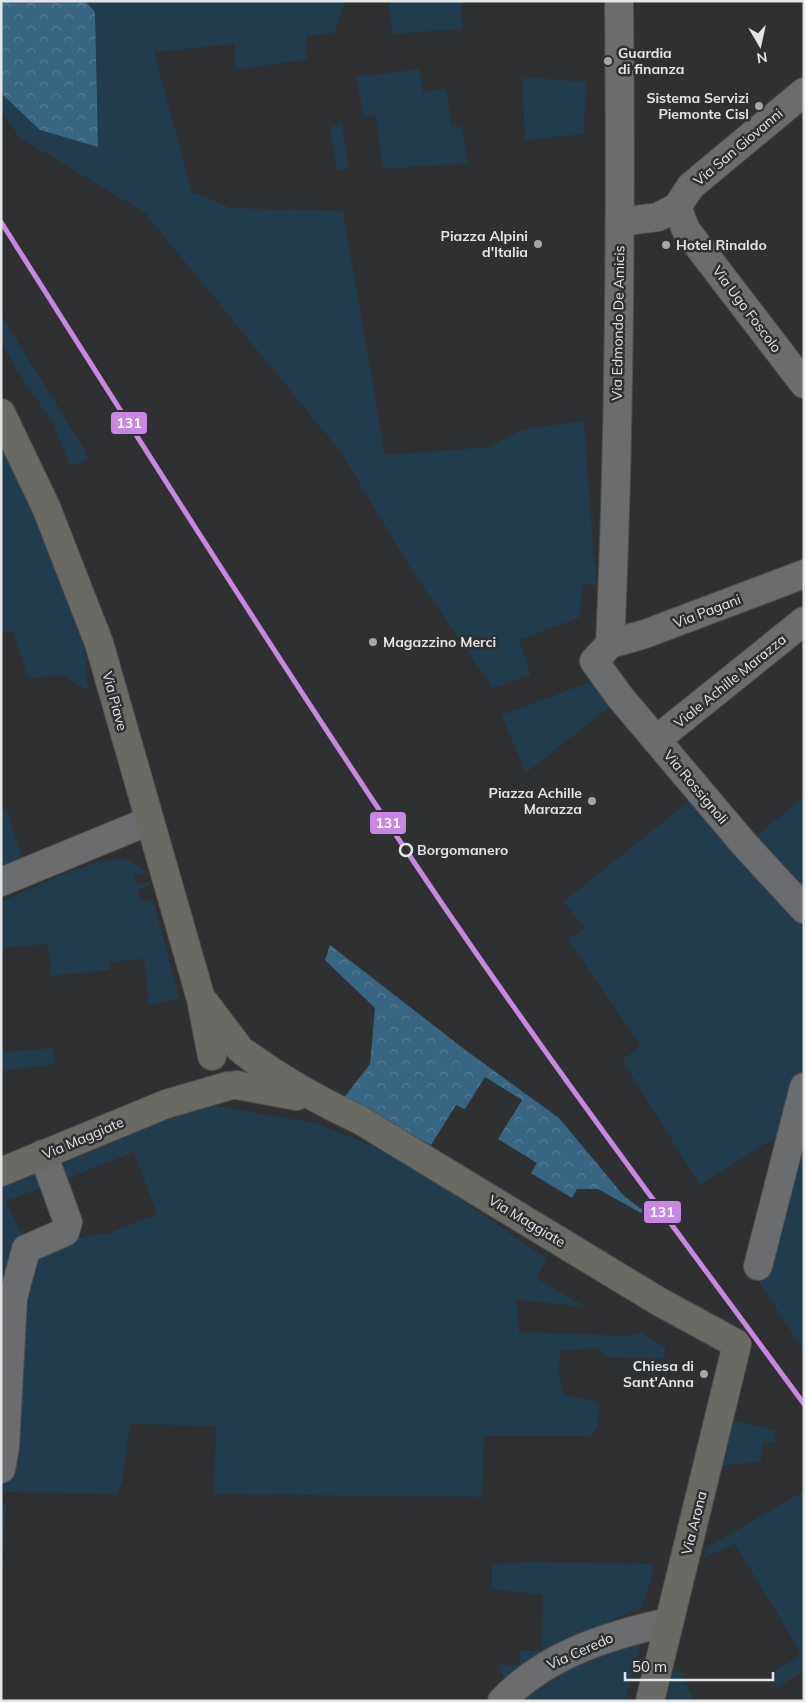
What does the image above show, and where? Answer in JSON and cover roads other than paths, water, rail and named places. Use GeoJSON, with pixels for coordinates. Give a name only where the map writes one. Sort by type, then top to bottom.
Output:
{"type":"FeatureCollection","features":[{"type":"Feature","properties":{"kind":"main road","name":"Via Piave"},"geometry":{"type":"LineString","coordinates":[[1,413],[46,507],[80,589],[99,643],[202,999],[211,1060]]}},
{"type":"Feature","properties":{"kind":"main road","name":"Via Piave"},"geometry":{"type":"LineString","coordinates":[[202,999],[242,1050]]}},
{"type":"Feature","properties":{"kind":"main road"},"geometry":{"type":"LineString","coordinates":[[233,1046],[242,1050],[250,1065],[249,1071],[242,1082],[232,1085],[216,1081],[212,1076],[211,1060],[221,1048],[233,1046]]}},
{"type":"Feature","properties":{"kind":"main road","name":"Via Maggiate"},"geometry":{"type":"LineString","coordinates":[[242,1050],[273,1074],[316,1100],[360,1120],[658,1301],[737,1344]]}},
{"type":"Feature","properties":{"kind":"main road","name":"Via Maggiate"},"geometry":{"type":"LineString","coordinates":[[166,1104],[211,1060]]}},
{"type":"Feature","properties":{"kind":"main road","name":"Via Maggiate"},"geometry":{"type":"LineString","coordinates":[[1,1172],[166,1104],[232,1085],[316,1100]]}},
{"type":"Feature","properties":{"kind":"main road","name":"Via Arona"},"geometry":{"type":"LineString","coordinates":[[650,1701],[737,1344]]}},
{"type":"Feature","properties":{"kind":"street","name":"Via Edmondo De Amicis"},"geometry":{"type":"LineString","coordinates":[[602,653],[616,514],[620,222],[619,1]]}},
{"type":"Feature","properties":{"kind":"street","name":"Via San Giovanni"},"geometry":{"type":"LineString","coordinates":[[677,208],[691,186],[804,92]]}},
{"type":"Feature","properties":{"kind":"street"},"geometry":{"type":"LineString","coordinates":[[620,222],[658,218],[677,208]]}},
{"type":"Feature","properties":{"kind":"street","name":"Via Ugo Foscolo"},"geometry":{"type":"LineString","coordinates":[[677,208],[686,230],[804,384]]}},
{"type":"Feature","properties":{"kind":"street","name":"Via Pagani"},"geometry":{"type":"LineString","coordinates":[[602,653],[645,634],[804,574]]}},
{"type":"Feature","properties":{"kind":"street","name":"Viale Achille Marazza"},"geometry":{"type":"LineString","coordinates":[[656,740],[804,621]]}},
{"type":"Feature","properties":{"kind":"street","name":"Via Rossignoli"},"geometry":{"type":"LineString","coordinates":[[602,653],[620,697],[745,845],[804,909]]}},
{"type":"Feature","properties":{"kind":"street"},"geometry":{"type":"LineString","coordinates":[[1,882],[149,821]]}},
{"type":"Feature","properties":{"kind":"street"},"geometry":{"type":"LineString","coordinates":[[758,1266],[804,1087]]}},
{"type":"Feature","properties":{"kind":"street"},"geometry":{"type":"LineString","coordinates":[[1,1469],[5,1447],[12,1298],[26,1249],[65,1232],[68,1222],[43,1154]]}},
{"type":"Feature","properties":{"kind":"street","name":"Via Ceredo"},"geometry":{"type":"LineString","coordinates":[[502,1701],[518,1683],[542,1666],[623,1632],[669,1622]]}},
{"type":"Feature","properties":{"kind":"place","name":"Guardia di finanza"},"geometry":{"type":"Point","coordinates":[608,61]}},
{"type":"Feature","properties":{"kind":"place","name":"Sistema Servizi Piemonte Cisl"},"geometry":{"type":"Point","coordinates":[759,106]}},
{"type":"Feature","properties":{"kind":"place","name":"Piazza Alpini d'Italia"},"geometry":{"type":"Point","coordinates":[538,244]}},
{"type":"Feature","properties":{"kind":"place","name":"Hotel Rinaldo"},"geometry":{"type":"Point","coordinates":[666,245]}},
{"type":"Feature","properties":{"kind":"place","name":"Magazzino Merci"},"geometry":{"type":"Point","coordinates":[373,642]}},
{"type":"Feature","properties":{"kind":"place","name":"Piazza Achille Marazza"},"geometry":{"type":"Point","coordinates":[592,801]}},
{"type":"Feature","properties":{"kind":"place","name":"Borgomanero"},"geometry":{"type":"Point","coordinates":[406,850]}},
{"type":"Feature","properties":{"kind":"place","name":"Chiesa di Sant'Anna"},"geometry":{"type":"Point","coordinates":[704,1374]}}]}
